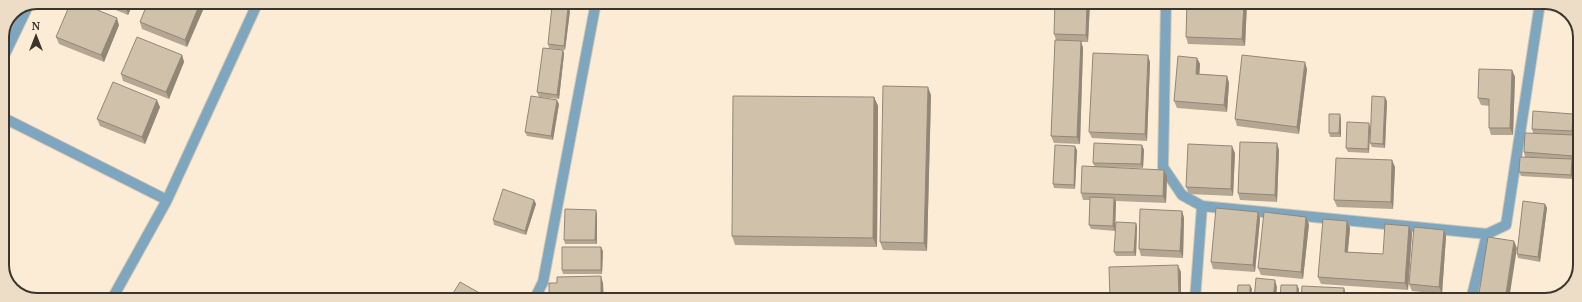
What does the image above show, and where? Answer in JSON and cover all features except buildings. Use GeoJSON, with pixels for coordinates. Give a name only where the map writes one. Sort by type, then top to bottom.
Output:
{"type":"FeatureCollection","features":[{"type":"Feature","properties":{"kind":"street"},"geometry":{"type":"LineString","coordinates":[[115,293],[167,200],[255,9]]}},
{"type":"Feature","properties":{"kind":"street"},"geometry":{"type":"LineString","coordinates":[[538,293],[543,282],[595,9]]}},
{"type":"Feature","properties":{"kind":"street"},"geometry":{"type":"LineString","coordinates":[[1166,9],[1163,167],[1182,195],[1202,206],[1487,234],[1506,225],[1539,9]]}},
{"type":"Feature","properties":{"kind":"street"},"geometry":{"type":"LineString","coordinates":[[9,45],[25,12]]}},
{"type":"Feature","properties":{"kind":"street"},"geometry":{"type":"LineString","coordinates":[[9,121],[167,200]]}},
{"type":"Feature","properties":{"kind":"street"},"geometry":{"type":"LineString","coordinates":[[1196,293],[1202,206]]}},
{"type":"Feature","properties":{"kind":"street"},"geometry":{"type":"LineString","coordinates":[[1473,293],[1487,234]]}}]}
